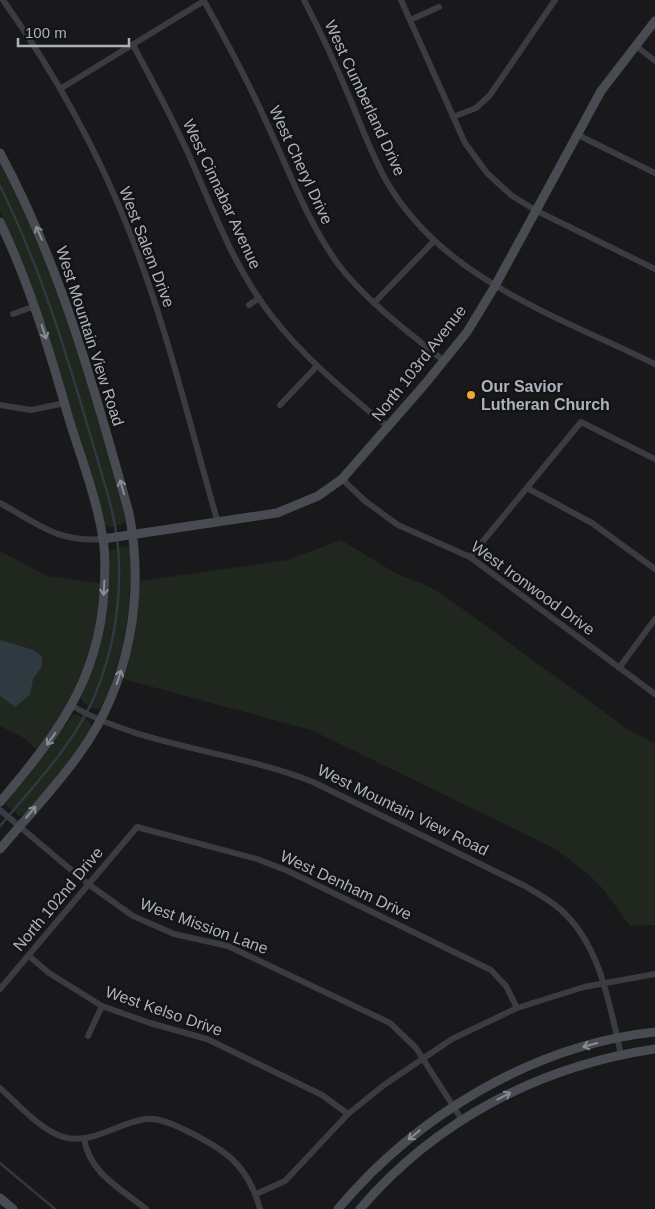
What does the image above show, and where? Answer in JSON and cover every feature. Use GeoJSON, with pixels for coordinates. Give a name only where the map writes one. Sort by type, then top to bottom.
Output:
{"type":"FeatureCollection","features":[{"type":"Feature","properties":{"kind":"street","name":"West Salem Drive"},"geometry":{"type":"LineString","coordinates":[[3,0],[60,89],[98,162],[130,231],[167,343],[218,523]]}},
{"type":"Feature","properties":{"kind":"street","name":"West Cumberland Drive"},"geometry":{"type":"LineString","coordinates":[[304,0],[331,54],[379,167],[404,209],[434,241],[457,261],[495,286],[655,364]]}},
{"type":"Feature","properties":{"kind":"street"},"geometry":{"type":"LineString","coordinates":[[401,0],[468,148],[487,174],[511,195],[536,210],[655,269]]}},
{"type":"Feature","properties":{"kind":"street"},"geometry":{"type":"LineString","coordinates":[[453,117],[476,108],[490,96],[554,0]]}},
{"type":"Feature","properties":{"kind":"street"},"geometry":{"type":"LineString","coordinates":[[60,89],[204,1]]}},
{"type":"Feature","properties":{"kind":"street","name":"West Cheryl Drive"},"geometry":{"type":"LineString","coordinates":[[204,1],[252,92],[312,224],[339,264],[374,303],[444,362]]}},
{"type":"Feature","properties":{"kind":"street"},"geometry":{"type":"LineString","coordinates":[[410,20],[439,7]]}},
{"type":"Feature","properties":{"kind":"street","name":"North 103rd Avenue"},"geometry":{"type":"LineString","coordinates":[[103,539],[264,516],[291,508],[318,496],[342,479],[444,362],[467,332],[495,286],[601,91],[655,21]]}},
{"type":"Feature","properties":{"kind":"street","name":"West Cinnabar Avenue"},"geometry":{"type":"LineString","coordinates":[[133,44],[182,140],[228,245],[258,298],[282,329],[317,366],[388,427]]}},
{"type":"Feature","properties":{"kind":"street"},"geometry":{"type":"LineString","coordinates":[[635,45],[655,61]]}},
{"type":"Feature","properties":{"kind":"street"},"geometry":{"type":"LineString","coordinates":[[576,134],[655,173]]}},
{"type":"Feature","properties":{"kind":"street","name":"West Mountain View Road"},"geometry":{"type":"LineString","coordinates":[[0,152],[32,218],[63,292],[118,472],[133,534]]}},
{"type":"Feature","properties":{"kind":"street"},"geometry":{"type":"LineString","coordinates":[[0,222],[35,306],[65,403],[103,539],[104,580],[99,632],[90,666],[72,706],[41,753],[0,802]]}},
{"type":"Feature","properties":{"kind":"street"},"geometry":{"type":"LineString","coordinates":[[374,303],[434,241]]}},
{"type":"Feature","properties":{"kind":"street"},"geometry":{"type":"LineString","coordinates":[[249,305],[258,298]]}},
{"type":"Feature","properties":{"kind":"street"},"geometry":{"type":"LineString","coordinates":[[13,314],[35,306]]}},
{"type":"Feature","properties":{"kind":"street"},"geometry":{"type":"LineString","coordinates":[[280,405],[317,366]]}},
{"type":"Feature","properties":{"kind":"street"},"geometry":{"type":"LineString","coordinates":[[0,405],[31,410],[65,403]]}},
{"type":"Feature","properties":{"kind":"street"},"geometry":{"type":"LineString","coordinates":[[470,557],[581,422],[655,459]]}},
{"type":"Feature","properties":{"kind":"street","name":"West Ironwood Drive"},"geometry":{"type":"LineString","coordinates":[[342,479],[365,501],[398,525],[470,557],[655,694]]}},
{"type":"Feature","properties":{"kind":"street"},"geometry":{"type":"LineString","coordinates":[[527,488],[592,523],[655,569]]}},
{"type":"Feature","properties":{"kind":"street"},"geometry":{"type":"LineString","coordinates":[[0,503],[64,537],[83,540],[103,539]]}},
{"type":"Feature","properties":{"kind":"street"},"geometry":{"type":"LineString","coordinates":[[0,849],[71,765],[100,721],[116,687],[131,632],[136,581],[133,534]]}},
{"type":"Feature","properties":{"kind":"street"},"geometry":{"type":"LineString","coordinates":[[619,668],[655,619]]}},
{"type":"Feature","properties":{"kind":"street","name":"West Mountain View Road"},"geometry":{"type":"LineString","coordinates":[[72,706],[100,721],[297,776],[525,886],[561,910],[579,930],[593,954],[604,983],[621,1054]]}},
{"type":"Feature","properties":{"kind":"street","name":"West Mission Lane"},"geometry":{"type":"LineString","coordinates":[[0,810],[88,884],[117,906],[149,924],[174,934],[228,946],[390,1023],[409,1039],[462,1120]]}},
{"type":"Feature","properties":{"kind":"street","name":"North 102nd Drive"},"geometry":{"type":"LineString","coordinates":[[0,989],[137,827]]}},
{"type":"Feature","properties":{"kind":"street","name":"West Denham Drive"},"geometry":{"type":"LineString","coordinates":[[137,827],[256,859],[288,871],[491,970],[506,986],[517,1008]]}},
{"type":"Feature","properties":{"kind":"street","name":"West Kelso Drive"},"geometry":{"type":"LineString","coordinates":[[29,956],[49,973],[102,1006],[150,1024],[207,1038],[322,1095],[348,1114]]}},
{"type":"Feature","properties":{"kind":"street"},"geometry":{"type":"LineString","coordinates":[[256,1194],[285,1181],[348,1114],[423,1058],[470,1030],[517,1008],[604,983],[655,974]]}},
{"type":"Feature","properties":{"kind":"street"},"geometry":{"type":"LineString","coordinates":[[88,1036],[102,1006]]}},
{"type":"Feature","properties":{"kind":"street"},"geometry":{"type":"LineString","coordinates":[[338,1209],[387,1158],[454,1107],[504,1078],[546,1059],[617,1038],[655,1032]]}},
{"type":"Feature","properties":{"kind":"street"},"geometry":{"type":"LineString","coordinates":[[360,1209],[395,1172],[431,1141],[462,1120],[533,1082],[584,1064],[621,1054],[655,1049]]}},
{"type":"Feature","properties":{"kind":"street"},"geometry":{"type":"LineString","coordinates":[[0,1088],[53,1132],[67,1138],[84,1138],[143,1119],[172,1124],[217,1146],[228,1154],[244,1171],[256,1194],[260,1209]]}},
{"type":"Feature","properties":{"kind":"street"},"geometry":{"type":"LineString","coordinates":[[84,1138],[88,1156],[96,1169],[146,1209]]}},
{"type":"Feature","properties":{"kind":"street"},"geometry":{"type":"LineString","coordinates":[[0,1198],[13,1209]]}},
{"type":"Feature","properties":{"kind":"shaded area"},"geometry":{"type":"Polygon","coordinates":[[[0,160],[15,188],[63,301],[122,498],[126,521],[123,524],[109,527],[104,524],[49,335],[22,262],[0,212],[0,160]]]}},
{"type":"Feature","properties":{"kind":"shaded area"},"geometry":{"type":"Polygon","coordinates":[[[341,540],[397,574],[422,583],[442,594],[632,732],[655,743],[655,925],[630,926],[603,889],[587,873],[557,850],[311,730],[123,679],[134,638],[140,581],[287,560],[341,540]]]}},
{"type":"Feature","properties":{"kind":"shaded area"},"geometry":{"type":"Polygon","coordinates":[[[126,545],[130,549],[130,593],[126,630],[117,667],[102,708],[93,708],[85,704],[81,699],[100,642],[108,589],[109,551],[126,545]]]}},
{"type":"Feature","properties":{"kind":"shaded area"},"geometry":{"type":"Polygon","coordinates":[[[0,551],[47,576],[100,583],[94,632],[82,672],[74,691],[37,750],[24,738],[0,726],[0,551]]]}},
{"type":"Feature","properties":{"kind":"shaded area"},"geometry":{"type":"Polygon","coordinates":[[[0,640],[34,650],[42,657],[42,666],[33,679],[30,695],[15,707],[0,696],[0,640]]]}},
{"type":"Feature","properties":{"kind":"shaded area"},"geometry":{"type":"Polygon","coordinates":[[[73,715],[85,718],[90,722],[92,728],[77,751],[26,814],[19,816],[6,805],[9,796],[52,744],[73,715]]]}},
{"type":"Feature","properties":{"kind":"waterway"},"geometry":{"type":"LineString","coordinates":[[0,186],[51,308],[71,371],[109,499],[116,532],[119,566],[114,632],[106,664],[95,695],[65,748],[0,826]]}},
{"type":"Feature","properties":{"kind":"waterway"},"geometry":{"type":"LineString","coordinates":[[0,1163],[55,1209]]}},
{"type":"Feature","properties":{"kind":"place","name":"Our Savior Lutheran Church"},"geometry":{"type":"Point","coordinates":[471,395]}}]}
